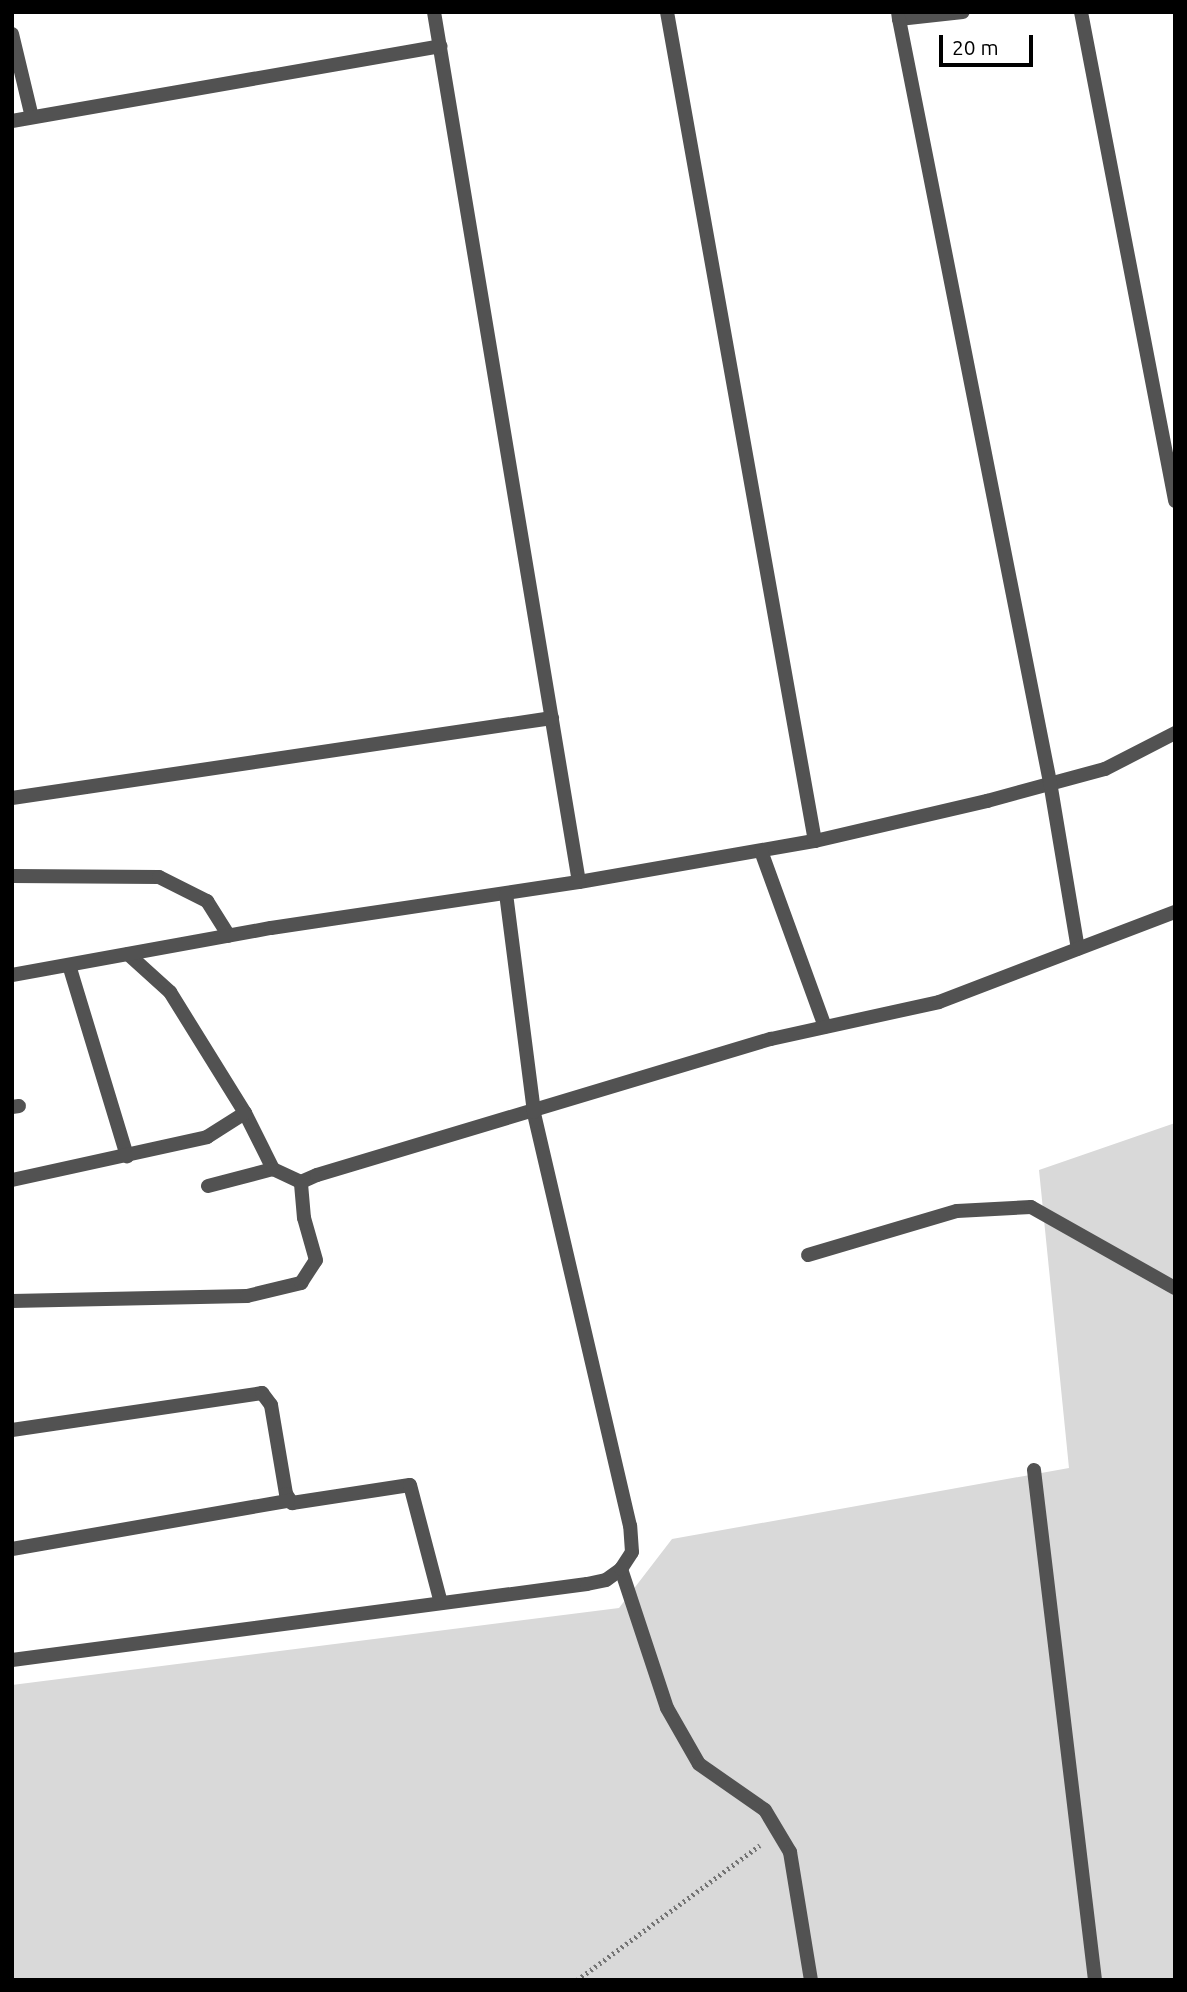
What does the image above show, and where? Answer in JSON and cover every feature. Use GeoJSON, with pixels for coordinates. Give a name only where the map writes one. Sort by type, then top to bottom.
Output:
{"type":"FeatureCollection","features":[{"type":"Feature","properties":{"kind":"street"},"geometry":{"type":"LineString","coordinates":[[434,12],[579,883]]}},
{"type":"Feature","properties":{"kind":"street"},"geometry":{"type":"LineString","coordinates":[[667,12],[815,841]]}},
{"type":"Feature","properties":{"kind":"street"},"geometry":{"type":"LineString","coordinates":[[963,12],[899,16],[1050,782],[1078,949]]}},
{"type":"Feature","properties":{"kind":"street"},"geometry":{"type":"LineString","coordinates":[[1081,12],[1175,501]]}},
{"type":"Feature","properties":{"kind":"street"},"geometry":{"type":"LineString","coordinates":[[12,34],[32,117]]}},
{"type":"Feature","properties":{"kind":"street"},"geometry":{"type":"LineString","coordinates":[[12,121],[440,46]]}},
{"type":"Feature","properties":{"kind":"street"},"geometry":{"type":"LineString","coordinates":[[12,798],[552,718]]}},
{"type":"Feature","properties":{"kind":"street"},"geometry":{"type":"LineString","coordinates":[[12,975],[229,936],[579,883],[815,841],[1105,769],[1175,733]]}},
{"type":"Feature","properties":{"kind":"street"},"geometry":{"type":"LineString","coordinates":[[761,851],[825,1027]]}},
{"type":"Feature","properties":{"kind":"street"},"geometry":{"type":"LineString","coordinates":[[12,876],[159,877],[207,901],[229,936]]}},
{"type":"Feature","properties":{"kind":"street"},"geometry":{"type":"LineString","coordinates":[[12,1660],[587,1584],[606,1580],[621,1569],[632,1552],[630,1526],[534,1112],[506,894]]}},
{"type":"Feature","properties":{"kind":"street"},"geometry":{"type":"LineString","coordinates":[[128,954],[170,992],[245,1112],[273,1169],[301,1182],[771,1039],[939,1002],[1175,912]]}},
{"type":"Feature","properties":{"kind":"street"},"geometry":{"type":"LineString","coordinates":[[69,965],[127,1156]]}},
{"type":"Feature","properties":{"kind":"street"},"geometry":{"type":"LineString","coordinates":[[12,1180],[207,1137],[245,1112]]}},
{"type":"Feature","properties":{"kind":"street"},"geometry":{"type":"LineString","coordinates":[[208,1186],[273,1169]]}},
{"type":"Feature","properties":{"kind":"street"},"geometry":{"type":"LineString","coordinates":[[12,1301],[247,1296],[300,1283],[317,1260],[304,1218],[301,1182]]}},
{"type":"Feature","properties":{"kind":"street"},"geometry":{"type":"LineString","coordinates":[[808,1255],[957,1211],[1031,1207],[1175,1287]]}},
{"type":"Feature","properties":{"kind":"street"},"geometry":{"type":"LineString","coordinates":[[12,1430],[262,1394],[271,1405],[288,1501]]}},
{"type":"Feature","properties":{"kind":"street"},"geometry":{"type":"LineString","coordinates":[[1034,1470],[1095,1980]]}},
{"type":"Feature","properties":{"kind":"street"},"geometry":{"type":"LineString","coordinates":[[12,1549],[288,1501],[410,1485],[441,1603]]}},
{"type":"Feature","properties":{"kind":"street"},"geometry":{"type":"LineString","coordinates":[[621,1569],[667,1709],[698,1764],[765,1810],[780,1831],[797,1873],[811,1980]]}},
{"type":"Feature","properties":{"kind":"path"},"geometry":{"type":"LineString","coordinates":[[578,1980],[780,1831]]}},
{"type":"Feature","properties":{"kind":"shaded area"},"geometry":{"type":"Polygon","coordinates":[[[1175,1123],[1175,1980],[12,1980],[12,1685],[619,1608],[672,1539],[1069,1468],[1039,1170],[1175,1123]]]}}]}
